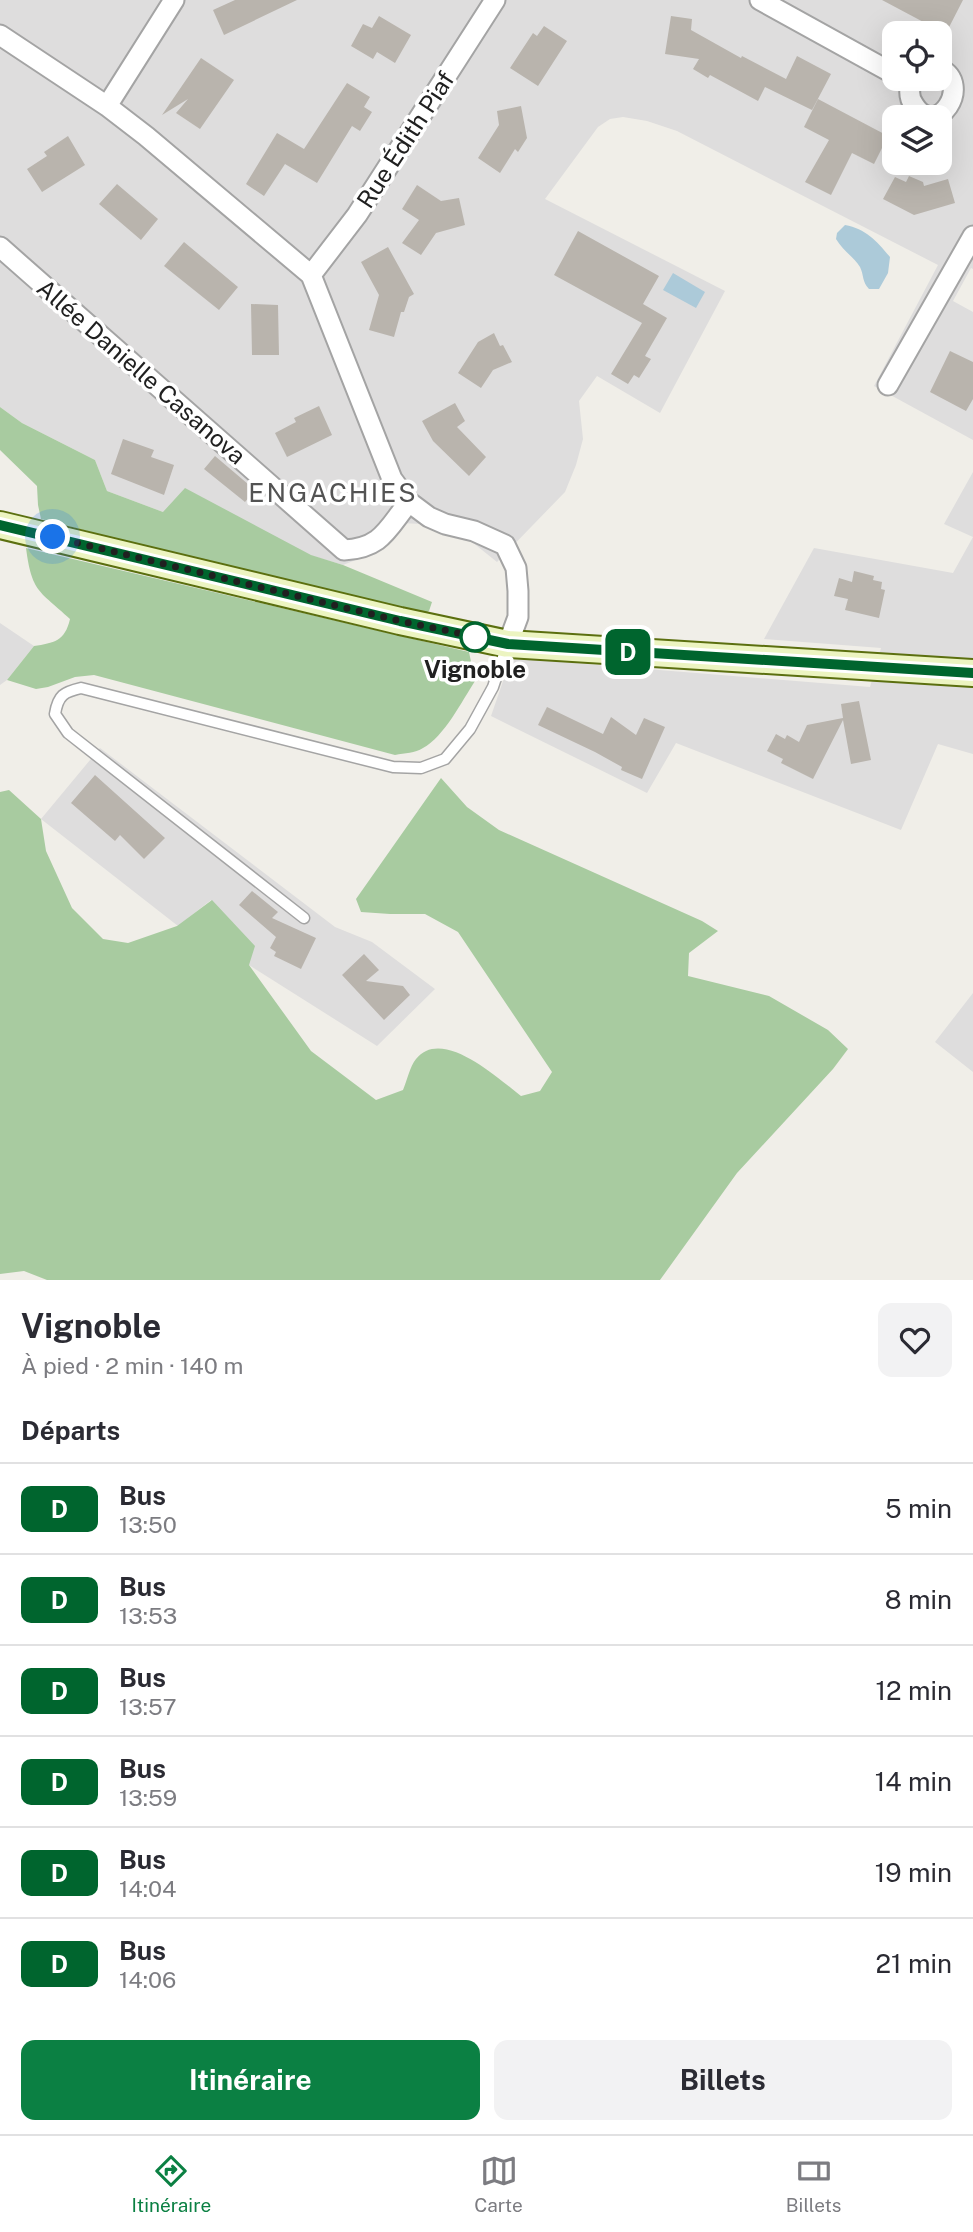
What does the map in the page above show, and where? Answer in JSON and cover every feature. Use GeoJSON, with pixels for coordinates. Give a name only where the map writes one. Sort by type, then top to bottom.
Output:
{"type":"FeatureCollection","features":[{"type":"Feature","properties":{"kind":"street"},"geometry":{"type":"LineString","coordinates":[[107,106],[174,0]]}},
{"type":"Feature","properties":{"kind":"street","name":"Rue Édith Piaf"},"geometry":{"type":"LineString","coordinates":[[311,275],[357,215],[495,0]]}},
{"type":"Feature","properties":{"kind":"street"},"geometry":{"type":"LineString","coordinates":[[760,0],[882,65]]}},
{"type":"Feature","properties":{"kind":"street"},"geometry":{"type":"LineString","coordinates":[[0,35],[107,106],[146,136],[311,275],[392,479],[409,502],[429,517],[474,531],[505,545],[516,568],[518,591],[518,617],[508,644]]}},
{"type":"Feature","properties":{"kind":"street"},"geometry":{"type":"LineString","coordinates":[[909,91],[920,112],[936,116],[944,114],[956,103],[958,88],[952,76]]}},
{"type":"Feature","properties":{"kind":"street"},"geometry":{"type":"LineString","coordinates":[[888,384],[973,236]]}},
{"type":"Feature","properties":{"kind":"street","name":"Allée Danielle Casanova"},"geometry":{"type":"LineString","coordinates":[[0,247],[344,550],[371,546],[409,502]]}},
{"type":"Feature","properties":{"kind":"street"},"geometry":{"type":"LineString","coordinates":[[0,525],[400,621],[508,644],[973,673]]}},
{"type":"Feature","properties":{"kind":"lane"},"geometry":{"type":"LineString","coordinates":[[304,918],[68,733],[55,714],[57,702],[66,692],[81,688],[393,767],[421,768],[446,758],[470,729],[493,687],[508,644]]}},
{"type":"Feature","properties":{"kind":"shaded area"},"geometry":{"type":"Polygon","coordinates":[[[0,0],[973,0],[973,269],[971,268],[953,301],[973,312],[973,440],[874,386],[938,265],[677,131],[647,121],[623,117],[610,119],[598,127],[545,199],[725,291],[660,413],[597,376],[579,401],[583,439],[565,492],[497,562],[472,542],[421,524],[401,523],[376,552],[343,565],[163,512],[107,491],[95,460],[22,423],[0,407],[0,0]]]}},
{"type":"Feature","properties":{"kind":"shaded area"},"geometry":{"type":"Polygon","coordinates":[[[973,472],[973,537],[944,524],[973,472]]]}},
{"type":"Feature","properties":{"kind":"shaded area"},"geometry":{"type":"Polygon","coordinates":[[[973,537],[973,754],[938,744],[901,830],[676,743],[647,793],[491,716],[511,658],[870,687],[881,648],[764,639],[814,548],[953,573],[973,537]]]}},
{"type":"Feature","properties":{"kind":"shaded area"},"geometry":{"type":"Polygon","coordinates":[[[0,623],[34,646],[0,685],[0,623]]]}},
{"type":"Feature","properties":{"kind":"shaded area"},"geometry":{"type":"Polygon","coordinates":[[[100,748],[335,927],[372,942],[435,989],[377,1046],[249,965],[211,900],[178,926],[41,819],[100,748]]]}},
{"type":"Feature","properties":{"kind":"shaded area"},"geometry":{"type":"Polygon","coordinates":[[[973,993],[973,1072],[935,1042],[973,993]]]}},
{"type":"Feature","properties":{"kind":"green space"},"geometry":{"type":"Polygon","coordinates":[[[0,407],[22,423],[95,460],[107,491],[163,512],[185,488],[311,555],[343,565],[432,602],[429,611],[418,617],[41,519],[37,486],[0,450],[0,407]]]}},
{"type":"Feature","properties":{"kind":"green space"},"geometry":{"type":"Polygon","coordinates":[[[26,548],[469,652],[475,681],[452,718],[431,743],[417,751],[395,755],[94,675],[75,677],[36,689],[7,680],[34,646],[58,640],[65,632],[70,619],[44,596],[34,583],[26,548]]]}},
{"type":"Feature","properties":{"kind":"green space"},"geometry":{"type":"Polygon","coordinates":[[[441,778],[467,807],[499,830],[702,921],[718,931],[689,953],[688,976],[769,996],[828,1030],[848,1049],[833,1069],[737,1173],[660,1280],[47,1280],[24,1271],[0,1274],[0,792],[9,790],[41,819],[46,851],[72,908],[103,939],[128,943],[177,926],[212,900],[255,946],[249,965],[311,1051],[376,1100],[403,1090],[416,1059],[427,1050],[440,1048],[470,1059],[521,1096],[540,1091],[552,1072],[458,932],[425,914],[361,912],[356,899],[441,778]]]}},
{"type":"Feature","properties":{"kind":"water"},"geometry":{"type":"Polygon","coordinates":[[[845,225],[870,236],[890,257],[888,273],[879,289],[869,289],[860,267],[836,239],[837,233],[845,225]]]}},
{"type":"Feature","properties":{"kind":"water"},"geometry":{"type":"Polygon","coordinates":[[[673,273],[705,292],[696,308],[663,290],[673,273]]]}},
{"type":"Feature","properties":{"kind":"building"},"geometry":{"type":"Polygon","coordinates":[[[235,0],[297,0],[224,35],[213,10],[235,0]]]}},
{"type":"Feature","properties":{"kind":"building"},"geometry":{"type":"Polygon","coordinates":[[[882,0],[963,0],[952,21],[921,21],[882,0]]]}},
{"type":"Feature","properties":{"kind":"building"},"geometry":{"type":"Polygon","coordinates":[[[379,16],[411,35],[395,63],[377,52],[373,59],[351,46],[363,24],[372,28],[379,16]]]}},
{"type":"Feature","properties":{"kind":"building"},"geometry":{"type":"Polygon","coordinates":[[[671,16],[692,19],[691,30],[786,79],[797,56],[831,74],[812,110],[765,87],[758,101],[710,75],[708,78],[693,69],[699,59],[665,54],[671,16]]]}},
{"type":"Feature","properties":{"kind":"building"},"geometry":{"type":"Polygon","coordinates":[[[544,26],[567,41],[538,86],[510,68],[533,33],[537,36],[544,26]]]}},
{"type":"Feature","properties":{"kind":"building"},"geometry":{"type":"Polygon","coordinates":[[[201,58],[234,80],[200,129],[176,113],[188,99],[162,115],[201,58]]]}},
{"type":"Feature","properties":{"kind":"building"},"geometry":{"type":"Polygon","coordinates":[[[347,83],[370,97],[364,107],[372,112],[360,131],[352,126],[317,183],[285,164],[264,196],[246,184],[277,133],[304,149],[347,83]]]}},
{"type":"Feature","properties":{"kind":"building"},"geometry":{"type":"Polygon","coordinates":[[[818,99],[882,133],[882,148],[874,164],[852,153],[831,195],[805,182],[829,140],[804,127],[818,99]]]}},
{"type":"Feature","properties":{"kind":"building"},"geometry":{"type":"Polygon","coordinates":[[[521,106],[527,138],[518,152],[515,149],[500,173],[478,158],[499,125],[497,111],[521,106]]]}},
{"type":"Feature","properties":{"kind":"building"},"geometry":{"type":"Polygon","coordinates":[[[68,136],[85,165],[42,192],[27,169],[47,156],[44,152],[68,136]]]}},
{"type":"Feature","properties":{"kind":"building"},"geometry":{"type":"Polygon","coordinates":[[[909,176],[923,182],[924,186],[948,179],[955,203],[914,215],[883,199],[895,177],[906,182],[909,176]]]}},
{"type":"Feature","properties":{"kind":"building"},"geometry":{"type":"Polygon","coordinates":[[[117,184],[158,219],[141,240],[99,204],[117,184]]]}},
{"type":"Feature","properties":{"kind":"building"},"geometry":{"type":"Polygon","coordinates":[[[417,185],[441,201],[459,198],[465,225],[436,233],[421,255],[402,243],[419,220],[402,209],[417,185]]]}},
{"type":"Feature","properties":{"kind":"building"},"geometry":{"type":"Polygon","coordinates":[[[578,231],[659,276],[643,304],[667,318],[645,356],[651,359],[639,378],[634,375],[628,384],[611,374],[642,323],[554,275],[578,231]]]}},
{"type":"Feature","properties":{"kind":"building"},"geometry":{"type":"Polygon","coordinates":[[[184,242],[238,287],[219,310],[164,266],[184,242]]]}},
{"type":"Feature","properties":{"kind":"building"},"geometry":{"type":"Polygon","coordinates":[[[388,247],[414,294],[409,297],[404,312],[401,312],[394,337],[369,330],[379,295],[361,262],[388,247]]]}},
{"type":"Feature","properties":{"kind":"building"},"geometry":{"type":"Polygon","coordinates":[[[251,304],[278,305],[279,355],[252,355],[251,304]]]}},
{"type":"Feature","properties":{"kind":"building"},"geometry":{"type":"Polygon","coordinates":[[[494,333],[512,362],[493,370],[481,388],[458,373],[478,342],[494,333]]]}},
{"type":"Feature","properties":{"kind":"building"},"geometry":{"type":"Polygon","coordinates":[[[950,351],[973,362],[973,399],[966,411],[930,392],[950,351]]]}},
{"type":"Feature","properties":{"kind":"building"},"geometry":{"type":"Polygon","coordinates":[[[455,403],[465,421],[457,427],[486,457],[469,476],[433,441],[422,421],[455,403]]]}},
{"type":"Feature","properties":{"kind":"building"},"geometry":{"type":"Polygon","coordinates":[[[319,406],[332,435],[287,457],[275,433],[296,422],[294,418],[319,406]]]}},
{"type":"Feature","properties":{"kind":"building"},"geometry":{"type":"Polygon","coordinates":[[[123,439],[154,450],[151,457],[174,465],[164,495],[111,474],[123,439]]]}},
{"type":"Feature","properties":{"kind":"building"},"geometry":{"type":"Polygon","coordinates":[[[215,456],[255,490],[245,502],[204,469],[215,456]]]}},
{"type":"Feature","properties":{"kind":"building"},"geometry":{"type":"Polygon","coordinates":[[[854,571],[874,576],[873,580],[882,582],[881,589],[885,590],[879,618],[845,610],[848,599],[834,596],[839,578],[852,582],[854,571]]]}},
{"type":"Feature","properties":{"kind":"building"},"geometry":{"type":"Polygon","coordinates":[[[859,701],[871,760],[851,764],[843,720],[813,779],[781,763],[783,759],[767,751],[776,734],[785,739],[787,735],[799,742],[807,725],[843,718],[841,704],[859,701]]]}},
{"type":"Feature","properties":{"kind":"building"},"geometry":{"type":"Polygon","coordinates":[[[547,707],[603,734],[611,717],[636,735],[644,718],[665,727],[642,779],[621,770],[622,767],[595,752],[538,725],[547,707]]]}},
{"type":"Feature","properties":{"kind":"building"},"geometry":{"type":"Polygon","coordinates":[[[95,775],[165,838],[144,859],[120,835],[115,841],[71,803],[95,775]]]}},
{"type":"Feature","properties":{"kind":"building"},"geometry":{"type":"Polygon","coordinates":[[[252,891],[278,912],[272,918],[316,938],[301,969],[274,956],[276,952],[270,948],[276,937],[239,905],[252,891]]]}},
{"type":"Feature","properties":{"kind":"building"},"geometry":{"type":"Polygon","coordinates":[[[364,954],[379,970],[366,981],[403,986],[410,995],[384,1020],[342,975],[364,954]]]}},
{"type":"Feature","properties":{"kind":"bus line","name":"D"},"geometry":{"type":"LineString","coordinates":[[0,525],[400,621],[508,644],[973,673]]}},
{"type":"Feature","properties":{"kind":"place","name":"Vignoble"},"geometry":{"type":"Point","coordinates":[475,637]}},
{"type":"Feature","properties":{"kind":"district","name":"ENGACHIES"},"geometry":{"type":"Point","coordinates":[333,493]}},
{"type":"Feature","properties":{"kind":"route"},"geometry":{"type":"LineString","coordinates":[[53,537],[400,621],[482,638],[475,637]]}}]}
